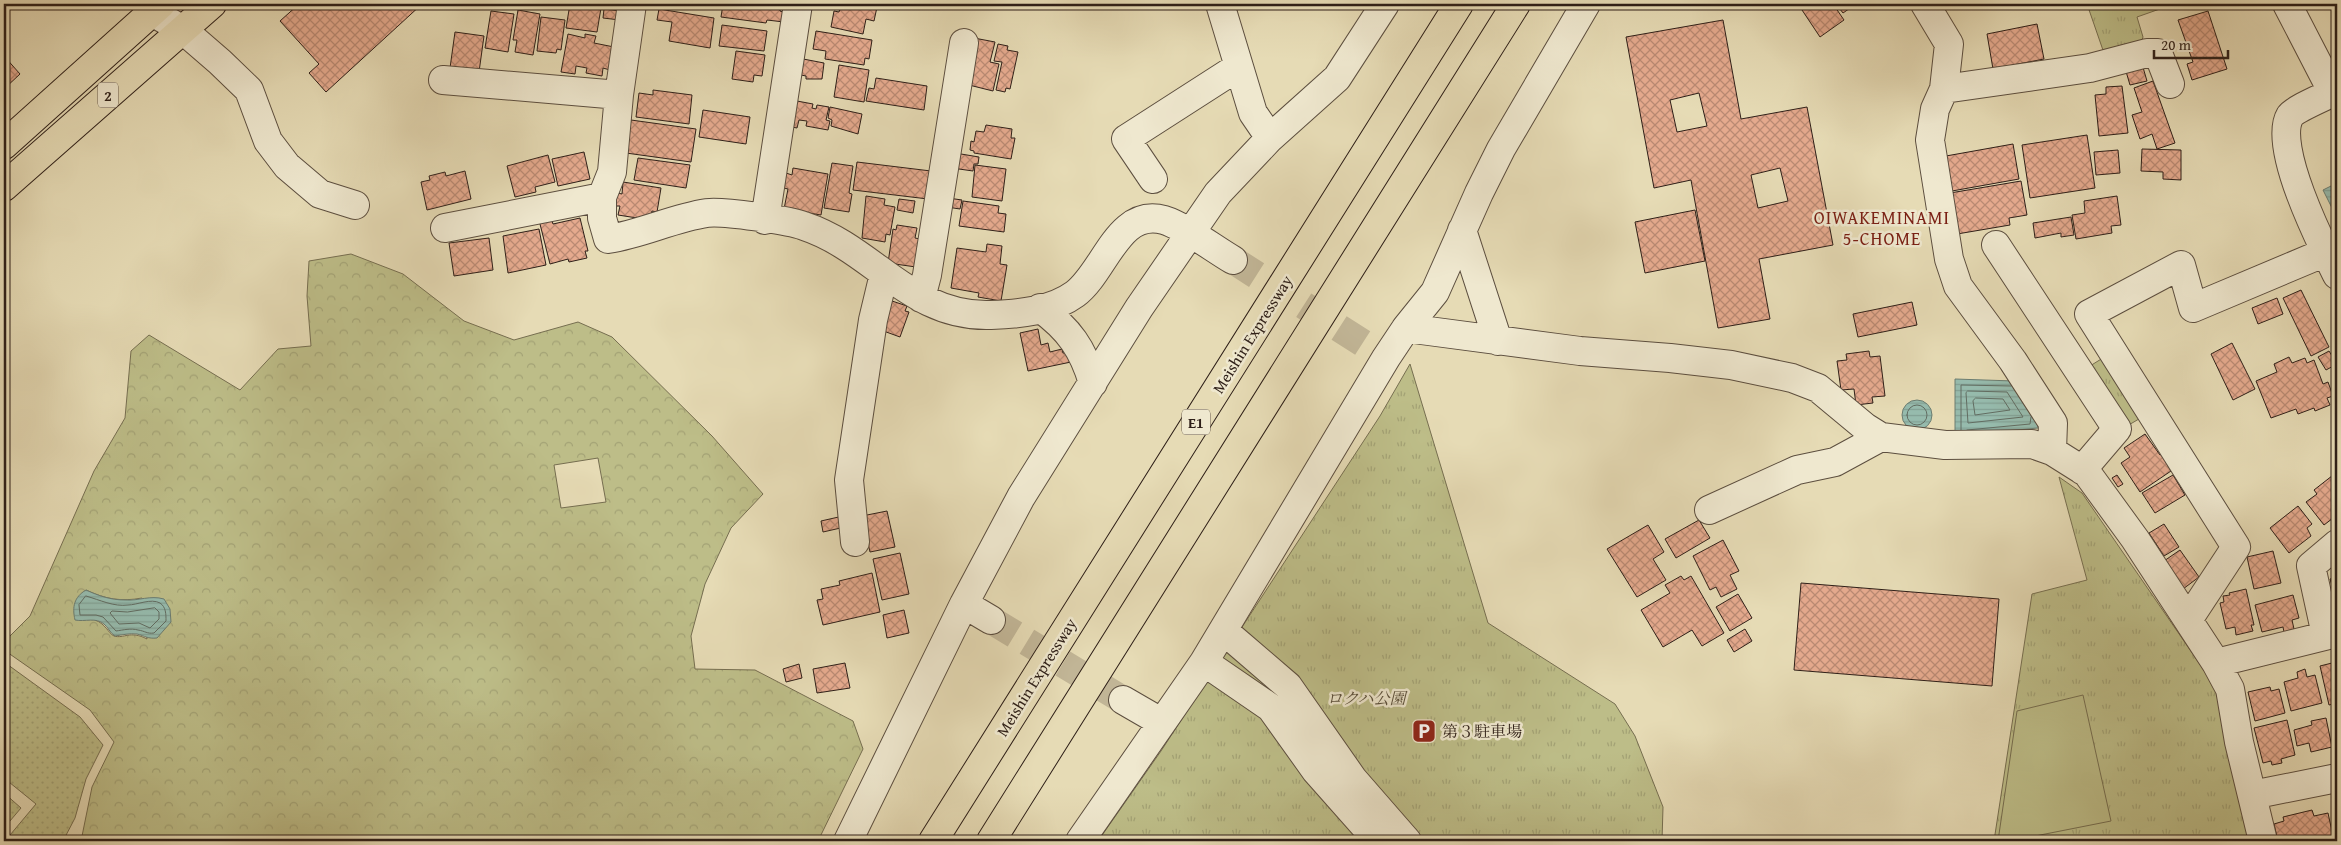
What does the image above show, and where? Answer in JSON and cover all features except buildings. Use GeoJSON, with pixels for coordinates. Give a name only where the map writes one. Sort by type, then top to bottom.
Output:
{"type":"FeatureCollection","features":[{"type":"Feature","properties":{"kind":"main road","name":"2"},"geometry":{"type":"LineString","coordinates":[[4,187],[212,4]]}},
{"type":"Feature","properties":{"kind":"main road","name":"Meishin Expressway"},"geometry":{"type":"LineString","coordinates":[[933,841],[1459,4]]}},
{"type":"Feature","properties":{"kind":"main road"},"geometry":{"type":"LineString","coordinates":[[991,841],[1516,4]]}},
{"type":"Feature","properties":{"kind":"main road","name":"2"},"geometry":{"type":"LineString","coordinates":[[4,145],[154,6]]}},
{"type":"Feature","properties":{"kind":"street"},"geometry":{"type":"LineString","coordinates":[[632,4],[619,96],[612,172],[602,197],[602,218],[608,238],[708,213],[802,225],[824,233],[851,248],[884,274],[921,298],[956,313],[990,315],[1040,308],[1060,303],[1084,287],[1099,268],[1122,232],[1136,221],[1150,219],[1165,220],[1233,260]]}},
{"type":"Feature","properties":{"kind":"street"},"geometry":{"type":"LineString","coordinates":[[765,220],[798,4]]}},
{"type":"Feature","properties":{"kind":"street"},"geometry":{"type":"LineString","coordinates":[[1220,4],[1253,113],[1270,138]]}},
{"type":"Feature","properties":{"kind":"street"},"geometry":{"type":"LineString","coordinates":[[848,841],[964,604],[1021,496],[1139,308],[1191,235],[1218,193],[1270,138],[1338,78],[1385,4]]}},
{"type":"Feature","properties":{"kind":"street"},"geometry":{"type":"LineString","coordinates":[[1080,841],[1204,662],[1386,358],[1406,328],[1435,292],[1501,149],[1586,4]]}},
{"type":"Feature","properties":{"kind":"street"},"geometry":{"type":"LineString","coordinates":[[1925,4],[1949,44],[1944,89],[1934,109],[1930,140],[1949,259],[1958,286],[2013,361],[2053,422],[2052,451]]}},
{"type":"Feature","properties":{"kind":"street"},"geometry":{"type":"LineString","coordinates":[[2188,620],[2236,546],[2089,314],[2181,265],[2193,308],[2332,263],[2295,182],[2286,125],[2292,114],[2335,91],[2287,4]]}},
{"type":"Feature","properties":{"kind":"street"},"geometry":{"type":"LineString","coordinates":[[154,6],[220,62],[249,90],[268,142],[287,166],[320,194],[355,205]]}},
{"type":"Feature","properties":{"kind":"street"},"geometry":{"type":"LineString","coordinates":[[921,298],[927,275],[964,43]]}},
{"type":"Feature","properties":{"kind":"street"},"geometry":{"type":"LineString","coordinates":[[1944,89],[2090,68],[2158,53],[2170,84]]}},
{"type":"Feature","properties":{"kind":"street"},"geometry":{"type":"LineString","coordinates":[[1153,179],[1126,139],[1238,67]]}},
{"type":"Feature","properties":{"kind":"street"},"geometry":{"type":"LineString","coordinates":[[443,80],[619,96]]}},
{"type":"Feature","properties":{"kind":"street"},"geometry":{"type":"LineString","coordinates":[[445,228],[602,197]]}},
{"type":"Feature","properties":{"kind":"street"},"geometry":{"type":"LineString","coordinates":[[1462,230],[1498,341]]}},
{"type":"Feature","properties":{"kind":"street"},"geometry":{"type":"LineString","coordinates":[[1996,245],[2118,429],[2082,470]]}},
{"type":"Feature","properties":{"kind":"street"},"geometry":{"type":"LineString","coordinates":[[855,542],[849,480],[873,320],[884,274]]}},
{"type":"Feature","properties":{"kind":"street"},"geometry":{"type":"LineString","coordinates":[[1040,308],[1061,324],[1077,344],[1089,369],[1093,384]]}},
{"type":"Feature","properties":{"kind":"street"},"geometry":{"type":"LineString","coordinates":[[1406,328],[1580,351],[1700,361],[1792,378],[1818,388],[1880,437],[1945,445],[2032,444],[2052,451],[2087,473],[2110,502],[2216,663],[2230,689],[2263,841]]}},
{"type":"Feature","properties":{"kind":"street"},"geometry":{"type":"LineString","coordinates":[[1709,510],[1798,470],[1835,462],[1880,437]]}},
{"type":"Feature","properties":{"kind":"street"},"geometry":{"type":"LineString","coordinates":[[2216,663],[2331,634],[2311,566],[2337,544]]}},
{"type":"Feature","properties":{"kind":"street"},"geometry":{"type":"LineString","coordinates":[[964,604],[992,620]]}},
{"type":"Feature","properties":{"kind":"street"},"geometry":{"type":"LineString","coordinates":[[1224,631],[1288,686],[1353,779],[1407,841]]}},
{"type":"Feature","properties":{"kind":"street"},"geometry":{"type":"LineString","coordinates":[[1204,662],[1270,708],[1316,771],[1378,841]]}},
{"type":"Feature","properties":{"kind":"street"},"geometry":{"type":"LineString","coordinates":[[1123,700],[1161,722]]}},
{"type":"Feature","properties":{"kind":"street"},"geometry":{"type":"LineString","coordinates":[[2252,796],[2337,778]]}},
{"type":"Feature","properties":{"kind":"green space"},"geometry":{"type":"Polygon","coordinates":[[[2087,4],[2174,4],[2137,17],[2143,37],[2139,49],[2105,56],[2087,4]]]}},
{"type":"Feature","properties":{"kind":"green space"},"geometry":{"type":"Polygon","coordinates":[[[351,254],[403,274],[464,321],[514,340],[578,322],[612,337],[712,436],[763,494],[731,528],[705,584],[691,636],[695,669],[755,670],[853,721],[863,749],[818,841],[81,841],[92,787],[114,742],[90,710],[4,650],[4,642],[30,616],[94,471],[125,418],[131,351],[149,335],[240,390],[278,349],[311,346],[307,296],[309,261],[351,254]],[[598,458],[554,465],[561,508],[606,502],[598,458]],[[86,590],[95,620],[102,624],[112,635],[118,637],[136,635],[147,639],[142,598],[113,599],[86,590]]]}},
{"type":"Feature","properties":{"kind":"green space"},"geometry":{"type":"Polygon","coordinates":[[[2106,356],[2144,416],[2127,426],[2090,366],[2106,356]]]}},
{"type":"Feature","properties":{"kind":"green space","name":"ロクハ公園"},"geometry":{"type":"Polygon","coordinates":[[[1410,364],[1488,623],[1615,704],[1635,736],[1663,807],[1662,841],[1098,841],[1161,751],[1380,416],[1410,364]]]}},
{"type":"Feature","properties":{"kind":"green space"},"geometry":{"type":"Polygon","coordinates":[[[2059,477],[2082,493],[2217,689],[2252,841],[1994,841],[2032,594],[2087,580],[2059,477]]]}},
{"type":"Feature","properties":{"kind":"green space"},"geometry":{"type":"Polygon","coordinates":[[[4,662],[80,717],[103,745],[86,779],[75,818],[63,841],[5,841],[36,804],[4,778],[4,662]]]}},
{"type":"Feature","properties":{"kind":"green space"},"geometry":{"type":"Polygon","coordinates":[[[2083,695],[2111,821],[2010,841],[1998,841],[2017,711],[2083,695]]]}},
{"type":"Feature","properties":{"kind":"green space"},"geometry":{"type":"Polygon","coordinates":[[[4,793],[21,808],[4,828],[4,793]]]}},
{"type":"Feature","properties":{"kind":"water"},"geometry":{"type":"Polygon","coordinates":[[[2337,183],[2337,218],[2323,190],[2337,183]]]}},
{"type":"Feature","properties":{"kind":"water"},"geometry":{"type":"Polygon","coordinates":[[[1955,379],[2014,381],[2036,413],[2038,428],[1955,436],[1955,379]]]}},
{"type":"Feature","properties":{"kind":"water"},"geometry":{"type":"Polygon","coordinates":[[[1917,400],[1923,401],[1931,409],[1931,421],[1923,429],[1917,430],[1911,429],[1903,421],[1902,415],[1903,409],[1911,401],[1917,400]]]}},
{"type":"Feature","properties":{"kind":"water"},"geometry":{"type":"Polygon","coordinates":[[[86,590],[100,596],[115,599],[164,599],[170,609],[171,622],[157,638],[149,638],[137,634],[115,636],[101,622],[75,620],[76,599],[86,590]]]}},
{"type":"Feature","properties":{"kind":"tunnel"},"geometry":{"type":"LineString","coordinates":[[1233,260],[1386,358]]}},
{"type":"Feature","properties":{"kind":"tunnel"},"geometry":{"type":"LineString","coordinates":[[991,620],[1123,700]]}},
{"type":"Feature","properties":{"kind":"place","name":"第３駐車場"},"geometry":{"type":"Point","coordinates":[1424,731]}},
{"type":"Feature","properties":{"kind":"district","name":"OIWAKEMINAMI 5-CHOME"},"geometry":{"type":"Point","coordinates":[1882,227]}}]}
